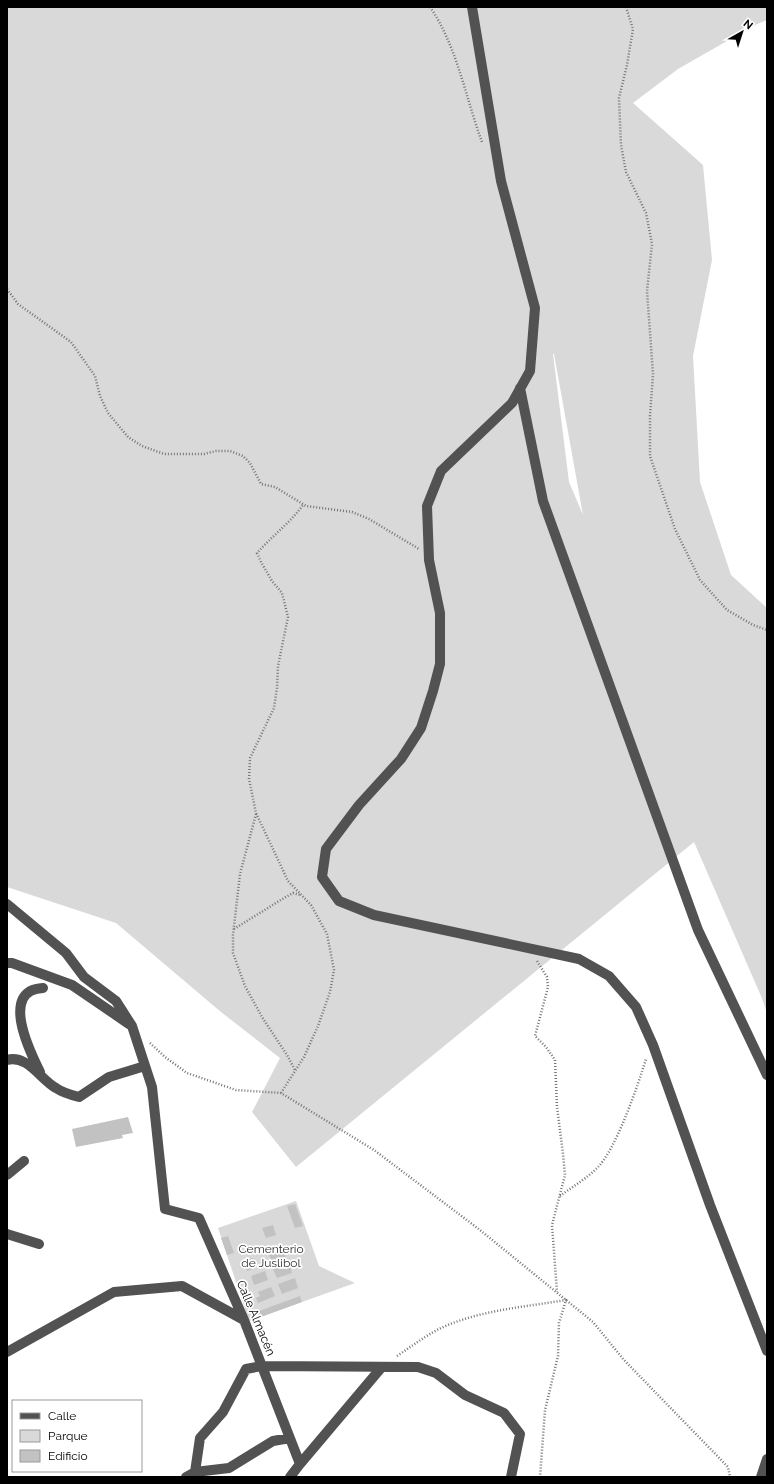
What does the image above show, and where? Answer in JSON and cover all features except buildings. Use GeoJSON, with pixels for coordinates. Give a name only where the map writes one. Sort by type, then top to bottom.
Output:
{"type":"FeatureCollection","features":[{"type":"Feature","properties":{"kind":"street"},"geometry":{"type":"LineString","coordinates":[[472,7],[501,182],[535,308],[530,371],[512,403],[441,471],[427,506],[429,552],[440,613],[440,664],[421,728],[401,759],[359,805],[326,849],[322,877],[339,901],[374,915],[579,959],[609,976],[636,1007],[653,1045],[710,1205],[767,1350]]}},
{"type":"Feature","properties":{"kind":"street"},"geometry":{"type":"LineString","coordinates":[[520,388],[546,508],[698,930],[767,1075]]}},
{"type":"Feature","properties":{"kind":"street","name":"Calle Almacén"},"geometry":{"type":"LineString","coordinates":[[7,904],[66,953],[84,977],[116,1001],[132,1026],[152,1087],[165,1209],[199,1218],[244,1320],[300,1464]]}},
{"type":"Feature","properties":{"kind":"street"},"geometry":{"type":"LineString","coordinates":[[7,963],[12,963],[72,985],[132,1026]]}},
{"type":"Feature","properties":{"kind":"street"},"geometry":{"type":"LineString","coordinates":[[43,988],[29,990],[24,995],[19,1008],[19,1024],[26,1045],[43,1078]]}},
{"type":"Feature","properties":{"kind":"street"},"geometry":{"type":"LineString","coordinates":[[7,1060],[12,1058],[20,1060],[55,1088],[67,1094],[79,1097],[109,1077],[145,1066]]}},
{"type":"Feature","properties":{"kind":"street"},"geometry":{"type":"LineString","coordinates":[[7,1175],[24,1161]]}},
{"type":"Feature","properties":{"kind":"street"},"geometry":{"type":"LineString","coordinates":[[7,1234],[39,1244]]}},
{"type":"Feature","properties":{"kind":"street"},"geometry":{"type":"LineString","coordinates":[[7,1352],[114,1292],[182,1286],[244,1320]]}},
{"type":"Feature","properties":{"kind":"street"},"geometry":{"type":"LineString","coordinates":[[195,1472],[200,1438],[223,1412],[246,1369],[262,1366],[381,1368],[418,1367],[436,1373],[466,1395],[504,1412],[520,1434],[511,1477]]}},
{"type":"Feature","properties":{"kind":"street"},"geometry":{"type":"LineString","coordinates":[[290,1477],[381,1368]]}},
{"type":"Feature","properties":{"kind":"street"},"geometry":{"type":"LineString","coordinates":[[186,1477],[195,1472],[229,1468],[272,1441],[290,1438]]}},
{"type":"Feature","properties":{"kind":"street"},"geometry":{"type":"LineString","coordinates":[[761,1477],[767,1459]]}},
{"type":"Feature","properties":{"kind":"path"},"geometry":{"type":"LineString","coordinates":[[430,7],[456,60],[470,110],[483,144]]}},
{"type":"Feature","properties":{"kind":"path"},"geometry":{"type":"LineString","coordinates":[[626,7],[634,29],[628,65],[619,98],[621,145],[626,172],[646,213],[652,244],[647,291],[653,374],[650,416],[650,456],[675,529],[700,580],[727,610],[753,625],[767,630]]}},
{"type":"Feature","properties":{"kind":"path"},"geometry":{"type":"LineString","coordinates":[[7,289],[18,304],[71,342],[95,376],[100,396],[108,413],[128,438],[142,446],[164,454],[204,454],[216,451],[230,451],[242,456],[250,464],[261,484],[275,487],[303,505],[352,512],[369,519],[412,546],[429,552]]}},
{"type":"Feature","properties":{"kind":"path"},"geometry":{"type":"LineString","coordinates":[[281,1093],[304,1057],[318,1026],[330,992],[334,970],[327,934],[316,912],[288,881],[256,813],[249,779],[250,758],[274,708],[278,688],[278,666],[288,617],[282,594],[272,581],[257,553],[296,516],[303,505]]}},
{"type":"Feature","properties":{"kind":"path"},"geometry":{"type":"LineString","coordinates":[[256,813],[240,874],[233,930],[233,953],[245,986],[262,1017],[287,1055],[295,1071]]}},
{"type":"Feature","properties":{"kind":"path"},"geometry":{"type":"LineString","coordinates":[[233,930],[293,893],[301,895]]}},
{"type":"Feature","properties":{"kind":"path"},"geometry":{"type":"LineString","coordinates":[[528,948],[547,977],[548,987],[535,1036],[546,1047],[555,1060],[557,1107],[565,1175],[552,1225],[557,1292]]}},
{"type":"Feature","properties":{"kind":"path"},"geometry":{"type":"LineString","coordinates":[[149,1041],[165,1057],[187,1073],[236,1090],[281,1093],[374,1150],[480,1230],[593,1322],[624,1360],[728,1467],[730,1477]]}},
{"type":"Feature","properties":{"kind":"path"},"geometry":{"type":"LineString","coordinates":[[560,1197],[598,1167],[608,1152],[621,1127],[647,1055],[653,1045]]}},
{"type":"Feature","properties":{"kind":"path"},"geometry":{"type":"LineString","coordinates":[[381,1368],[422,1339],[442,1328],[474,1316],[566,1300]]}},
{"type":"Feature","properties":{"kind":"path"},"geometry":{"type":"LineString","coordinates":[[540,1477],[545,1410],[558,1356],[558,1323],[566,1300]]}},
{"type":"Feature","properties":{"kind":"green space"},"geometry":{"type":"Polygon","coordinates":[[[7,7],[767,7],[767,20],[755,25],[678,69],[633,103],[703,165],[712,260],[693,356],[700,482],[731,575],[767,608],[767,1013],[694,842],[296,1167],[252,1112],[280,1058],[221,1012],[116,923],[7,887],[7,7]],[[554,354],[569,482],[583,515],[554,354]]]}},
{"type":"Feature","properties":{"kind":"green space","name":"Cementerio de Juslibol"},"geometry":{"type":"Polygon","coordinates":[[[296,1201],[319,1266],[355,1283],[249,1321],[218,1228],[296,1201]]]}}]}
